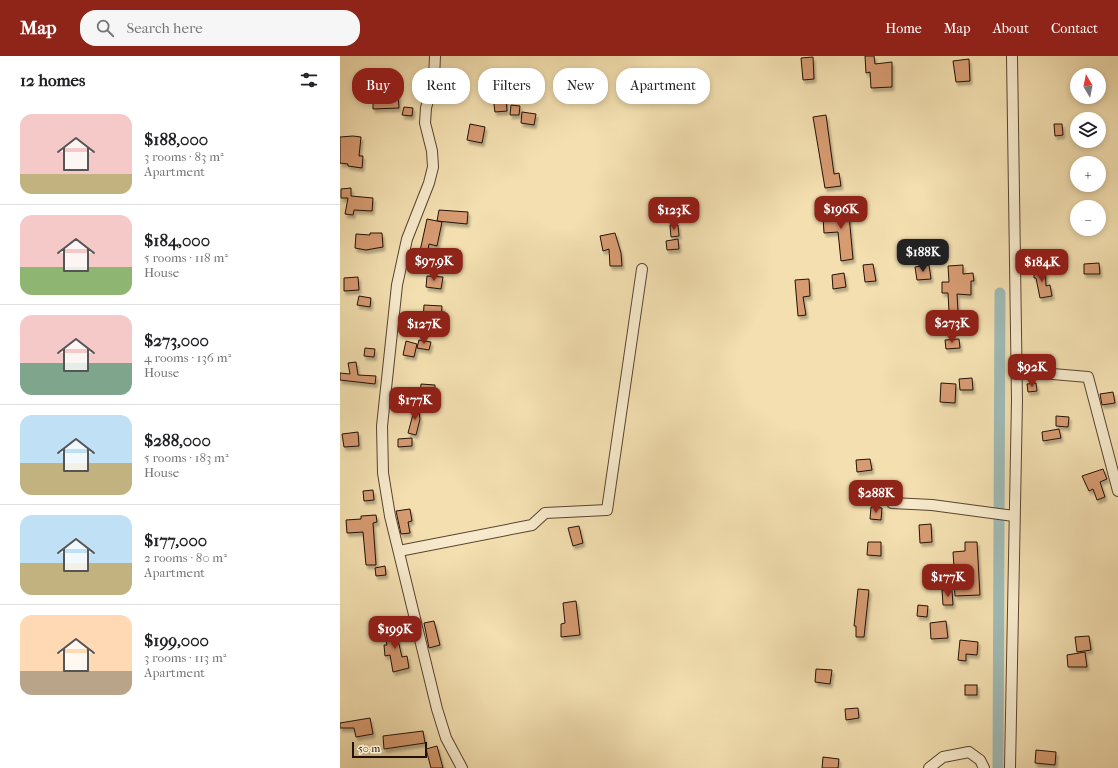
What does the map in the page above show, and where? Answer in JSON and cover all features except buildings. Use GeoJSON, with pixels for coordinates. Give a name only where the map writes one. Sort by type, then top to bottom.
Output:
{"type":"FeatureCollection","features":[{"type":"Feature","properties":{"kind":"street"},"geometry":{"type":"LineString","coordinates":[[435,56],[434,78],[426,108],[425,123],[432,151],[433,167],[429,183],[407,239],[397,285],[382,426],[383,473],[390,516],[437,709],[446,738],[462,768]]}},
{"type":"Feature","properties":{"kind":"street"},"geometry":{"type":"LineString","coordinates":[[1010,768],[1017,371],[1012,56]]}},
{"type":"Feature","properties":{"kind":"street"},"geometry":{"type":"LineString","coordinates":[[399,551],[532,525],[545,513],[608,510],[642,269]]}},
{"type":"Feature","properties":{"kind":"street"},"geometry":{"type":"LineString","coordinates":[[1017,371],[1088,377],[1118,491]]}},
{"type":"Feature","properties":{"kind":"street"},"geometry":{"type":"LineString","coordinates":[[892,503],[932,505],[990,514],[1014,516]]}},
{"type":"Feature","properties":{"kind":"street"},"geometry":{"type":"LineString","coordinates":[[929,768],[944,757],[969,752],[980,760],[984,768]]}},
{"type":"Feature","properties":{"kind":"waterway"},"geometry":{"type":"LineString","coordinates":[[998,768],[1000,293]]}}]}
